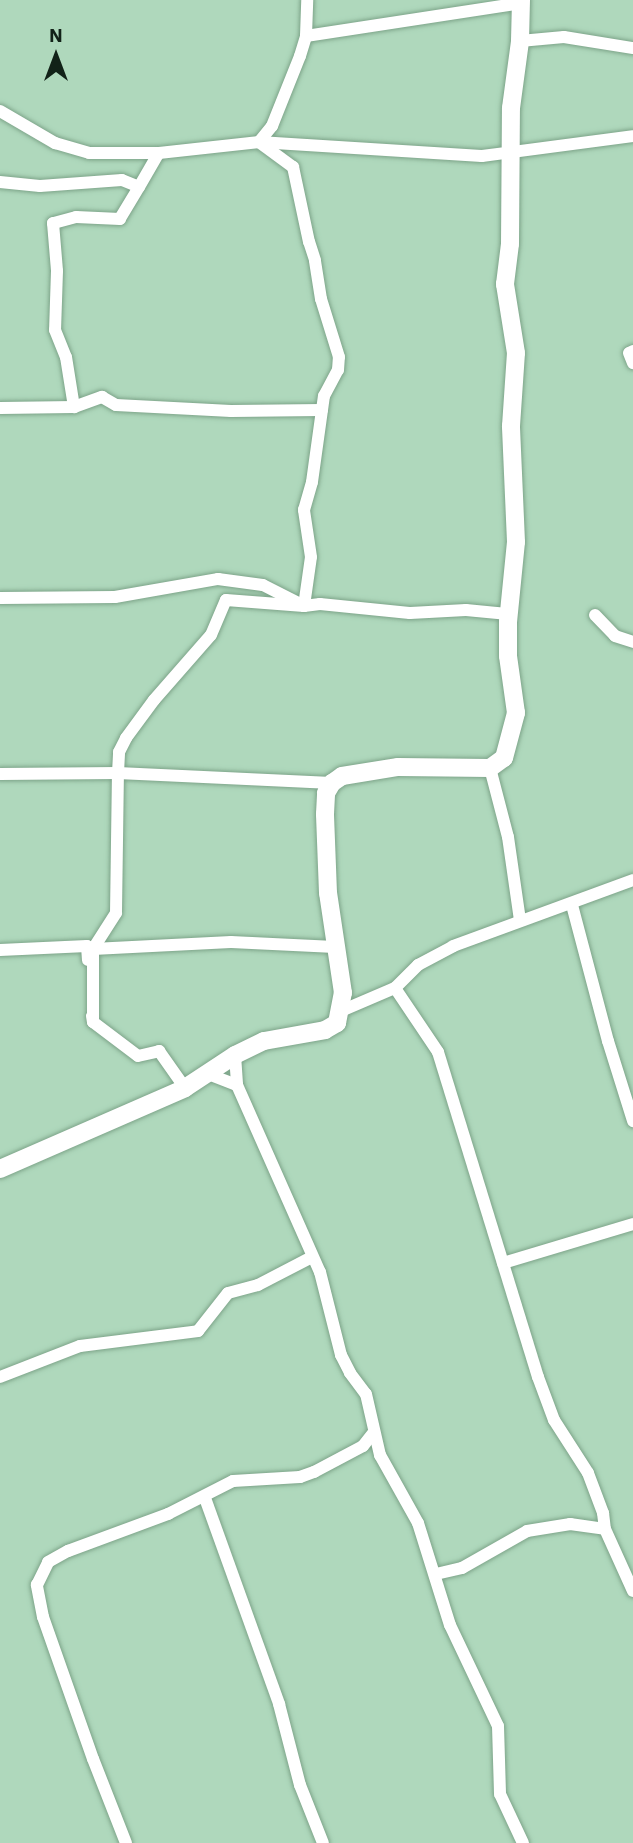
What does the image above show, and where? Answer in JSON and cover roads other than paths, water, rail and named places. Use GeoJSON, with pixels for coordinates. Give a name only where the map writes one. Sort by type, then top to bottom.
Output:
{"type":"FeatureCollection","features":[{"type":"Feature","properties":{"kind":"street"},"geometry":{"type":"LineString","coordinates":[[259,142],[272,126],[306,36],[307,0]]}},
{"type":"Feature","properties":{"kind":"street"},"geometry":{"type":"LineString","coordinates":[[0,1168],[184,1088],[234,1055],[264,1041],[325,1030],[337,1023],[343,993],[328,893],[325,814],[326,793],[332,782],[342,776],[398,767],[490,768],[504,758],[516,713],[508,656],[508,614],[516,542],[511,426],[516,353],[505,284],[510,244],[511,108],[520,41],[521,2],[306,36]]}},
{"type":"Feature","properties":{"kind":"street"},"geometry":{"type":"LineString","coordinates":[[520,41],[564,37],[633,48]]}},
{"type":"Feature","properties":{"kind":"street"},"geometry":{"type":"LineString","coordinates":[[0,111],[55,143],[89,153],[159,153],[259,142],[482,156],[633,135]]}},
{"type":"Feature","properties":{"kind":"street"},"geometry":{"type":"LineString","coordinates":[[259,142],[293,167],[309,242],[316,260],[321,299],[339,357],[338,370],[324,396],[312,482],[304,510],[311,557],[304,606]]}},
{"type":"Feature","properties":{"kind":"street"},"geometry":{"type":"LineString","coordinates":[[74,407],[66,357],[55,330],[57,271],[53,223],[76,217],[120,219],[159,153]]}},
{"type":"Feature","properties":{"kind":"street"},"geometry":{"type":"LineString","coordinates":[[0,182],[40,186],[122,180],[139,187]]}},
{"type":"Feature","properties":{"kind":"street"},"geometry":{"type":"LineString","coordinates":[[633,351],[629,353],[633,363]]}},
{"type":"Feature","properties":{"kind":"street"},"geometry":{"type":"LineString","coordinates":[[0,408],[74,407],[102,397],[116,405],[231,411],[322,410]]}},
{"type":"Feature","properties":{"kind":"street"},"geometry":{"type":"LineString","coordinates":[[0,598],[115,597],[218,579],[263,585],[304,606]]}},
{"type":"Feature","properties":{"kind":"street"},"geometry":{"type":"LineString","coordinates":[[93,1022],[93,949],[116,913],[119,752],[154,700],[211,635],[226,600],[304,606],[320,604],[410,613],[466,610],[508,614]]}},
{"type":"Feature","properties":{"kind":"street"},"geometry":{"type":"LineString","coordinates":[[595,615],[615,636],[633,642]]}},
{"type":"Feature","properties":{"kind":"street"},"geometry":{"type":"LineString","coordinates":[[490,768],[508,837],[520,920]]}},
{"type":"Feature","properties":{"kind":"street"},"geometry":{"type":"LineString","coordinates":[[0,774],[118,774],[332,782]]}},
{"type":"Feature","properties":{"kind":"street"},"geometry":{"type":"LineString","coordinates":[[341,1011],[395,988],[418,965],[453,946],[520,920],[572,905],[633,880]]}},
{"type":"Feature","properties":{"kind":"street"},"geometry":{"type":"LineString","coordinates":[[572,905],[600,1016],[633,1121]]}},
{"type":"Feature","properties":{"kind":"street"},"geometry":{"type":"LineString","coordinates":[[93,949],[231,942],[335,947]]}},
{"type":"Feature","properties":{"kind":"street"},"geometry":{"type":"LineString","coordinates":[[0,950],[87,946],[93,1022],[138,1056],[159,1051],[184,1088]]}},
{"type":"Feature","properties":{"kind":"street"},"geometry":{"type":"LineString","coordinates":[[395,988],[438,1052],[554,1420],[588,1474],[603,1513],[605,1529],[633,1591]]}},
{"type":"Feature","properties":{"kind":"street"},"geometry":{"type":"LineString","coordinates":[[234,1055],[237,1085],[320,1272],[341,1355],[369,1402],[373,1433],[380,1455],[418,1523],[450,1625],[498,1726],[500,1794],[523,1843]]}},
{"type":"Feature","properties":{"kind":"street"},"geometry":{"type":"LineString","coordinates":[[208,1074],[237,1085]]}},
{"type":"Feature","properties":{"kind":"street"},"geometry":{"type":"LineString","coordinates":[[503,1263],[633,1224]]}},
{"type":"Feature","properties":{"kind":"street"},"geometry":{"type":"LineString","coordinates":[[0,1377],[80,1346],[198,1331],[228,1293],[258,1285],[312,1257]]}},
{"type":"Feature","properties":{"kind":"street"},"geometry":{"type":"LineString","coordinates":[[126,1843],[43,1617],[37,1585],[48,1562],[68,1551],[118,1534],[205,1498],[233,1481],[300,1477],[314,1472],[363,1446],[373,1433]]}},
{"type":"Feature","properties":{"kind":"street"},"geometry":{"type":"LineString","coordinates":[[205,1498],[279,1704],[300,1784],[323,1843]]}},
{"type":"Feature","properties":{"kind":"street"},"geometry":{"type":"LineString","coordinates":[[436,1574],[462,1568],[527,1531],[570,1524],[605,1529]]}}]}
